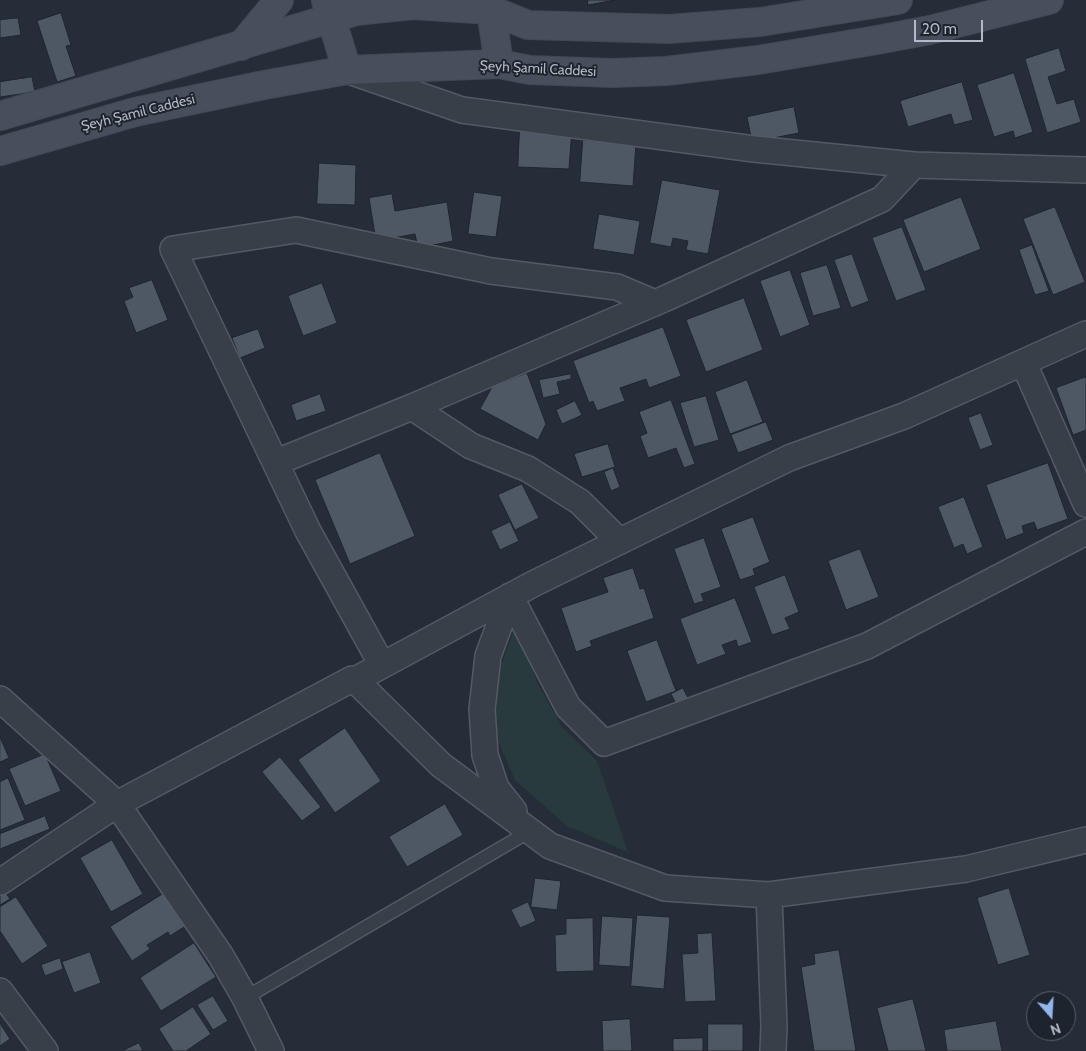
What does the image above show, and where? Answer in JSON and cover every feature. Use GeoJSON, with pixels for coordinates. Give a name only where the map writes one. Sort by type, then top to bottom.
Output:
{"type":"FeatureCollection","features":[{"type":"Feature","properties":{"kind":"main road"},"geometry":{"type":"LineString","coordinates":[[241,46],[280,0]]}},
{"type":"Feature","properties":{"kind":"main road"},"geometry":{"type":"LineString","coordinates":[[0,116],[241,46],[328,9],[356,11],[413,4],[481,5],[528,25],[669,29],[760,22],[893,0]]}},
{"type":"Feature","properties":{"kind":"main road","name":"Şeyh Şamil Caddesi"},"geometry":{"type":"LineString","coordinates":[[0,151],[135,112],[347,70],[499,64],[530,70],[613,73],[708,66],[819,51],[921,32],[1049,0]]}},
{"type":"Feature","properties":{"kind":"main road"},"geometry":{"type":"LineString","coordinates":[[481,5],[499,64]]}},
{"type":"Feature","properties":{"kind":"main road"},"geometry":{"type":"LineString","coordinates":[[328,9],[347,70]]}},
{"type":"Feature","properties":{"kind":"street"},"geometry":{"type":"LineString","coordinates":[[347,70],[462,110],[754,149],[914,165],[1086,170]]}},
{"type":"Feature","properties":{"kind":"street"},"geometry":{"type":"LineString","coordinates":[[277,462],[412,407],[655,303],[882,199],[914,165]]}},
{"type":"Feature","properties":{"kind":"street"},"geometry":{"type":"LineString","coordinates":[[382,665],[308,531],[277,462],[173,248],[296,230],[491,272],[617,287],[655,303]]}},
{"type":"Feature","properties":{"kind":"street"},"geometry":{"type":"LineString","coordinates":[[0,882],[117,804],[352,679],[355,680],[510,596],[789,458],[904,416],[1024,364],[1086,334]]}},
{"type":"Feature","properties":{"kind":"street"},"geometry":{"type":"LineString","coordinates":[[1024,364],[1086,504]]}},
{"type":"Feature","properties":{"kind":"street"},"geometry":{"type":"LineString","coordinates":[[412,407],[471,446],[528,469],[580,502],[619,541]]}},
{"type":"Feature","properties":{"kind":"street"},"geometry":{"type":"LineString","coordinates":[[510,596],[568,707],[604,744],[867,646],[1086,532]]}},
{"type":"Feature","properties":{"kind":"street"},"geometry":{"type":"LineString","coordinates":[[510,596],[488,656],[482,709],[486,755],[496,788],[530,832]]}},
{"type":"Feature","properties":{"kind":"street"},"geometry":{"type":"LineString","coordinates":[[355,680],[441,765],[550,846],[665,888],[769,895],[966,869],[1086,840]]}},
{"type":"Feature","properties":{"kind":"street"},"geometry":{"type":"LineString","coordinates":[[0,699],[117,804],[221,956],[245,998],[271,1051]]}},
{"type":"Feature","properties":{"kind":"street"},"geometry":{"type":"LineString","coordinates":[[769,895],[774,1026],[773,1051]]}},
{"type":"Feature","properties":{"kind":"street"},"geometry":{"type":"LineString","coordinates":[[0,991],[45,1051]]}},
{"type":"Feature","properties":{"kind":"lane"},"geometry":{"type":"LineString","coordinates":[[245,998],[530,832]]}},
{"type":"Feature","properties":{"kind":"shaded area"},"geometry":{"type":"Polygon","coordinates":[[[516,624],[537,682],[562,727],[597,761],[628,852],[567,826],[515,780],[493,729],[497,678],[516,624]]]}},
{"type":"Feature","properties":{"kind":"building"},"geometry":{"type":"Polygon","coordinates":[[[588,0],[615,0],[588,5],[588,0]]]}},
{"type":"Feature","properties":{"kind":"building"},"geometry":{"type":"Polygon","coordinates":[[[61,13],[71,45],[66,46],[76,76],[57,82],[37,21],[61,13]]]}},
{"type":"Feature","properties":{"kind":"building"},"geometry":{"type":"Polygon","coordinates":[[[18,18],[21,35],[0,38],[0,20],[18,18]]]}},
{"type":"Feature","properties":{"kind":"building"},"geometry":{"type":"Polygon","coordinates":[[[1059,48],[1066,71],[1048,77],[1057,104],[1074,99],[1081,122],[1047,133],[1025,59],[1059,48]]]}},
{"type":"Feature","properties":{"kind":"building"},"geometry":{"type":"Polygon","coordinates":[[[1014,73],[1033,132],[1015,138],[1013,131],[994,137],[977,85],[1014,73]]]}},
{"type":"Feature","properties":{"kind":"building"},"geometry":{"type":"Polygon","coordinates":[[[32,77],[35,92],[0,97],[0,82],[32,77]]]}},
{"type":"Feature","properties":{"kind":"building"},"geometry":{"type":"Polygon","coordinates":[[[962,82],[973,120],[954,125],[951,114],[908,127],[900,101],[962,82]]]}},
{"type":"Feature","properties":{"kind":"building"},"geometry":{"type":"Polygon","coordinates":[[[794,107],[799,133],[752,142],[747,117],[794,107]]]}},
{"type":"Feature","properties":{"kind":"building"},"geometry":{"type":"Polygon","coordinates":[[[520,125],[572,128],[569,169],[518,167],[520,125]]]}},
{"type":"Feature","properties":{"kind":"building"},"geometry":{"type":"Polygon","coordinates":[[[583,140],[636,144],[633,186],[580,182],[583,140]]]}},
{"type":"Feature","properties":{"kind":"building"},"geometry":{"type":"Polygon","coordinates":[[[319,163],[356,165],[355,205],[317,204],[319,163]]]}},
{"type":"Feature","properties":{"kind":"building"},"geometry":{"type":"Polygon","coordinates":[[[662,180],[720,190],[708,254],[686,250],[688,241],[673,238],[671,247],[650,243],[662,180]]]}},
{"type":"Feature","properties":{"kind":"building"},"geometry":{"type":"Polygon","coordinates":[[[474,192],[502,196],[496,237],[468,234],[474,192]]]}},
{"type":"Feature","properties":{"kind":"building"},"geometry":{"type":"Polygon","coordinates":[[[392,194],[395,211],[447,202],[453,241],[418,248],[415,234],[376,241],[369,198],[392,194]]]}},
{"type":"Feature","properties":{"kind":"building"},"geometry":{"type":"Polygon","coordinates":[[[961,197],[981,249],[924,272],[903,220],[961,197]]]}},
{"type":"Feature","properties":{"kind":"building"},"geometry":{"type":"Polygon","coordinates":[[[1055,207],[1085,282],[1053,295],[1023,219],[1055,207]]]}},
{"type":"Feature","properties":{"kind":"building"},"geometry":{"type":"Polygon","coordinates":[[[599,214],[640,221],[634,255],[593,249],[599,214]]]}},
{"type":"Feature","properties":{"kind":"building"},"geometry":{"type":"Polygon","coordinates":[[[902,227],[926,290],[896,301],[872,238],[902,227]]]}},
{"type":"Feature","properties":{"kind":"building"},"geometry":{"type":"Polygon","coordinates":[[[1032,245],[1049,291],[1035,295],[1019,250],[1032,245]]]}},
{"type":"Feature","properties":{"kind":"building"},"geometry":{"type":"Polygon","coordinates":[[[852,254],[869,301],[851,308],[834,260],[852,254]]]}},
{"type":"Feature","properties":{"kind":"building"},"geometry":{"type":"Polygon","coordinates":[[[827,265],[841,308],[813,316],[800,273],[827,265]]]}},
{"type":"Feature","properties":{"kind":"building"},"geometry":{"type":"Polygon","coordinates":[[[790,270],[810,325],[780,337],[760,281],[790,270]]]}},
{"type":"Feature","properties":{"kind":"building"},"geometry":{"type":"Polygon","coordinates":[[[152,280],[168,320],[136,333],[124,301],[133,297],[129,288],[152,280]]]}},
{"type":"Feature","properties":{"kind":"building"},"geometry":{"type":"Polygon","coordinates":[[[322,283],[337,323],[303,336],[288,296],[322,283]]]}},
{"type":"Feature","properties":{"kind":"building"},"geometry":{"type":"Polygon","coordinates":[[[744,298],[763,350],[706,372],[686,320],[744,298]]]}},
{"type":"Feature","properties":{"kind":"building"},"geometry":{"type":"Polygon","coordinates":[[[663,327],[681,376],[649,388],[646,379],[620,388],[625,401],[597,411],[593,401],[589,403],[573,361],[663,327]]]}},
{"type":"Feature","properties":{"kind":"building"},"geometry":{"type":"Polygon","coordinates":[[[258,329],[265,348],[240,358],[232,338],[258,329]]]}},
{"type":"Feature","properties":{"kind":"building"},"geometry":{"type":"Polygon","coordinates":[[[527,373],[546,424],[538,440],[480,409],[492,387],[527,373]]]}},
{"type":"Feature","properties":{"kind":"building"},"geometry":{"type":"Polygon","coordinates":[[[571,374],[571,379],[557,382],[560,394],[543,398],[539,380],[571,374]]]}},
{"type":"Feature","properties":{"kind":"building"},"geometry":{"type":"Polygon","coordinates":[[[1086,377],[1086,430],[1073,435],[1056,388],[1086,377]]]}},
{"type":"Feature","properties":{"kind":"building"},"geometry":{"type":"Polygon","coordinates":[[[747,380],[763,422],[730,434],[715,392],[747,380]]]}},
{"type":"Feature","properties":{"kind":"building"},"geometry":{"type":"Polygon","coordinates":[[[320,394],[326,411],[296,421],[291,405],[320,394]]]}},
{"type":"Feature","properties":{"kind":"building"},"geometry":{"type":"Polygon","coordinates":[[[706,396],[719,440],[694,447],[680,403],[706,396]]]}},
{"type":"Feature","properties":{"kind":"building"},"geometry":{"type":"Polygon","coordinates":[[[671,400],[695,464],[684,468],[676,448],[648,458],[640,436],[647,433],[639,412],[671,400]]]}},
{"type":"Feature","properties":{"kind":"building"},"geometry":{"type":"Polygon","coordinates":[[[575,401],[582,415],[562,424],[556,410],[575,401]]]}},
{"type":"Feature","properties":{"kind":"building"},"geometry":{"type":"Polygon","coordinates":[[[981,413],[993,445],[980,450],[968,418],[981,413]]]}},
{"type":"Feature","properties":{"kind":"building"},"geometry":{"type":"Polygon","coordinates":[[[766,422],[773,440],[738,453],[731,435],[766,422]]]}},
{"type":"Feature","properties":{"kind":"building"},"geometry":{"type":"Polygon","coordinates":[[[608,444],[615,467],[582,477],[574,454],[608,444]]]}},
{"type":"Feature","properties":{"kind":"building"},"geometry":{"type":"Polygon","coordinates":[[[380,453],[415,536],[350,564],[315,480],[380,453]]]}},
{"type":"Feature","properties":{"kind":"building"},"geometry":{"type":"Polygon","coordinates":[[[1048,463],[1068,519],[1037,530],[1034,522],[1022,526],[1024,533],[1006,540],[986,485],[1048,463]]]}},
{"type":"Feature","properties":{"kind":"building"},"geometry":{"type":"Polygon","coordinates":[[[613,468],[620,487],[611,491],[604,472],[613,468]]]}},
{"type":"Feature","properties":{"kind":"building"},"geometry":{"type":"Polygon","coordinates":[[[522,484],[539,518],[515,530],[498,495],[522,484]]]}},
{"type":"Feature","properties":{"kind":"building"},"geometry":{"type":"Polygon","coordinates":[[[964,497],[983,547],[967,554],[963,544],[954,548],[938,507],[964,497]]]}},
{"type":"Feature","properties":{"kind":"building"},"geometry":{"type":"Polygon","coordinates":[[[753,517],[770,562],[753,569],[755,575],[740,580],[721,529],[753,517]]]}},
{"type":"Feature","properties":{"kind":"building"},"geometry":{"type":"Polygon","coordinates":[[[510,522],[519,541],[500,550],[491,531],[510,522]]]}},
{"type":"Feature","properties":{"kind":"building"},"geometry":{"type":"Polygon","coordinates":[[[704,538],[721,587],[701,594],[704,601],[694,604],[674,549],[704,538]]]}},
{"type":"Feature","properties":{"kind":"building"},"geometry":{"type":"Polygon","coordinates":[[[860,549],[879,597],[846,610],[828,561],[860,549]]]}},
{"type":"Feature","properties":{"kind":"building"},"geometry":{"type":"Polygon","coordinates":[[[633,568],[640,589],[644,588],[654,618],[590,641],[592,646],[576,652],[561,608],[608,592],[603,578],[633,568]]]}},
{"type":"Feature","properties":{"kind":"building"},"geometry":{"type":"Polygon","coordinates":[[[785,575],[799,612],[785,618],[790,629],[772,635],[754,587],[785,575]]]}},
{"type":"Feature","properties":{"kind":"building"},"geometry":{"type":"Polygon","coordinates":[[[735,598],[752,642],[738,647],[736,640],[722,645],[726,654],[697,665],[680,619],[735,598]]]}},
{"type":"Feature","properties":{"kind":"building"},"geometry":{"type":"Polygon","coordinates":[[[657,640],[676,691],[646,702],[627,651],[657,640]]]}},
{"type":"Feature","properties":{"kind":"building"},"geometry":{"type":"Polygon","coordinates":[[[683,688],[693,708],[681,714],[671,694],[683,688]]]}},
{"type":"Feature","properties":{"kind":"building"},"geometry":{"type":"Polygon","coordinates":[[[345,728],[381,781],[335,813],[298,760],[345,728]]]}},
{"type":"Feature","properties":{"kind":"building"},"geometry":{"type":"Polygon","coordinates":[[[0,737],[9,758],[0,762],[0,737]]]}},
{"type":"Feature","properties":{"kind":"building"},"geometry":{"type":"Polygon","coordinates":[[[45,754],[61,791],[25,806],[9,769],[45,754]]]}},
{"type":"Feature","properties":{"kind":"building"},"geometry":{"type":"Polygon","coordinates":[[[280,757],[321,807],[302,821],[262,772],[280,757]]]}},
{"type":"Feature","properties":{"kind":"building"},"geometry":{"type":"Polygon","coordinates":[[[8,778],[25,820],[0,830],[0,782],[8,778]]]}},
{"type":"Feature","properties":{"kind":"building"},"geometry":{"type":"Polygon","coordinates":[[[445,804],[463,835],[407,867],[389,837],[445,804]]]}},
{"type":"Feature","properties":{"kind":"building"},"geometry":{"type":"Polygon","coordinates":[[[45,816],[50,829],[0,849],[0,834],[45,816]]]}},
{"type":"Feature","properties":{"kind":"building"},"geometry":{"type":"Polygon","coordinates":[[[112,840],[143,894],[111,912],[80,858],[112,840]]]}},
{"type":"Feature","properties":{"kind":"building"},"geometry":{"type":"Polygon","coordinates":[[[535,878],[561,881],[557,910],[531,907],[535,878]]]}},
{"type":"Feature","properties":{"kind":"building"},"geometry":{"type":"Polygon","coordinates":[[[1009,888],[1030,955],[998,965],[977,898],[1009,888]]]}},
{"type":"Feature","properties":{"kind":"building"},"geometry":{"type":"Polygon","coordinates":[[[4,890],[10,899],[0,905],[0,893],[4,890]]]}},
{"type":"Feature","properties":{"kind":"building"},"geometry":{"type":"Polygon","coordinates":[[[166,892],[187,925],[170,936],[168,932],[147,945],[150,949],[132,961],[110,927],[166,892]]]}},
{"type":"Feature","properties":{"kind":"building"},"geometry":{"type":"Polygon","coordinates":[[[16,897],[48,946],[22,964],[0,931],[0,907],[16,897]]]}},
{"type":"Feature","properties":{"kind":"building"},"geometry":{"type":"Polygon","coordinates":[[[528,902],[536,921],[520,928],[511,910],[528,902]]]}},
{"type":"Feature","properties":{"kind":"building"},"geometry":{"type":"Polygon","coordinates":[[[637,915],[670,917],[664,989],[631,986],[637,915]]]}},
{"type":"Feature","properties":{"kind":"building"},"geometry":{"type":"Polygon","coordinates":[[[602,916],[633,918],[630,967],[599,965],[602,916]]]}},
{"type":"Feature","properties":{"kind":"building"},"geometry":{"type":"Polygon","coordinates":[[[593,918],[594,971],[556,972],[555,935],[566,934],[566,919],[593,918]]]}},
{"type":"Feature","properties":{"kind":"building"},"geometry":{"type":"Polygon","coordinates":[[[712,933],[716,1001],[685,1002],[682,954],[698,953],[697,934],[712,933]]]}},
{"type":"Feature","properties":{"kind":"building"},"geometry":{"type":"Polygon","coordinates":[[[194,943],[216,977],[161,1011],[140,978],[194,943]]]}},
{"type":"Feature","properties":{"kind":"building"},"geometry":{"type":"Polygon","coordinates":[[[839,950],[856,1051],[814,1051],[801,967],[815,964],[814,954],[839,950]]]}},
{"type":"Feature","properties":{"kind":"building"},"geometry":{"type":"Polygon","coordinates":[[[90,952],[101,983],[74,993],[62,962],[90,952]]]}},
{"type":"Feature","properties":{"kind":"building"},"geometry":{"type":"Polygon","coordinates":[[[60,958],[63,969],[45,976],[41,965],[60,958]]]}},
{"type":"Feature","properties":{"kind":"building"},"geometry":{"type":"Polygon","coordinates":[[[213,996],[228,1021],[213,1030],[197,1005],[213,996]]]}},
{"type":"Feature","properties":{"kind":"building"},"geometry":{"type":"Polygon","coordinates":[[[913,999],[926,1051],[888,1051],[877,1008],[913,999]]]}},
{"type":"Feature","properties":{"kind":"building"},"geometry":{"type":"Polygon","coordinates":[[[193,1007],[211,1034],[186,1051],[173,1051],[159,1029],[193,1007]]]}},
{"type":"Feature","properties":{"kind":"building"},"geometry":{"type":"Polygon","coordinates":[[[630,1019],[632,1051],[603,1051],[602,1021],[630,1019]]]}},
{"type":"Feature","properties":{"kind":"building"},"geometry":{"type":"Polygon","coordinates":[[[996,1021],[1002,1051],[947,1051],[944,1030],[996,1021]]]}},
{"type":"Feature","properties":{"kind":"building"},"geometry":{"type":"Polygon","coordinates":[[[0,1023],[10,1039],[0,1046],[0,1023]]]}},
{"type":"Feature","properties":{"kind":"building"},"geometry":{"type":"Polygon","coordinates":[[[708,1024],[743,1024],[743,1051],[708,1051],[708,1024]]]}},
{"type":"Feature","properties":{"kind":"building"},"geometry":{"type":"Polygon","coordinates":[[[703,1038],[703,1051],[673,1051],[673,1039],[703,1038]]]}},
{"type":"Feature","properties":{"kind":"building"},"geometry":{"type":"Polygon","coordinates":[[[139,1043],[143,1051],[122,1051],[139,1043]]]}}]}
